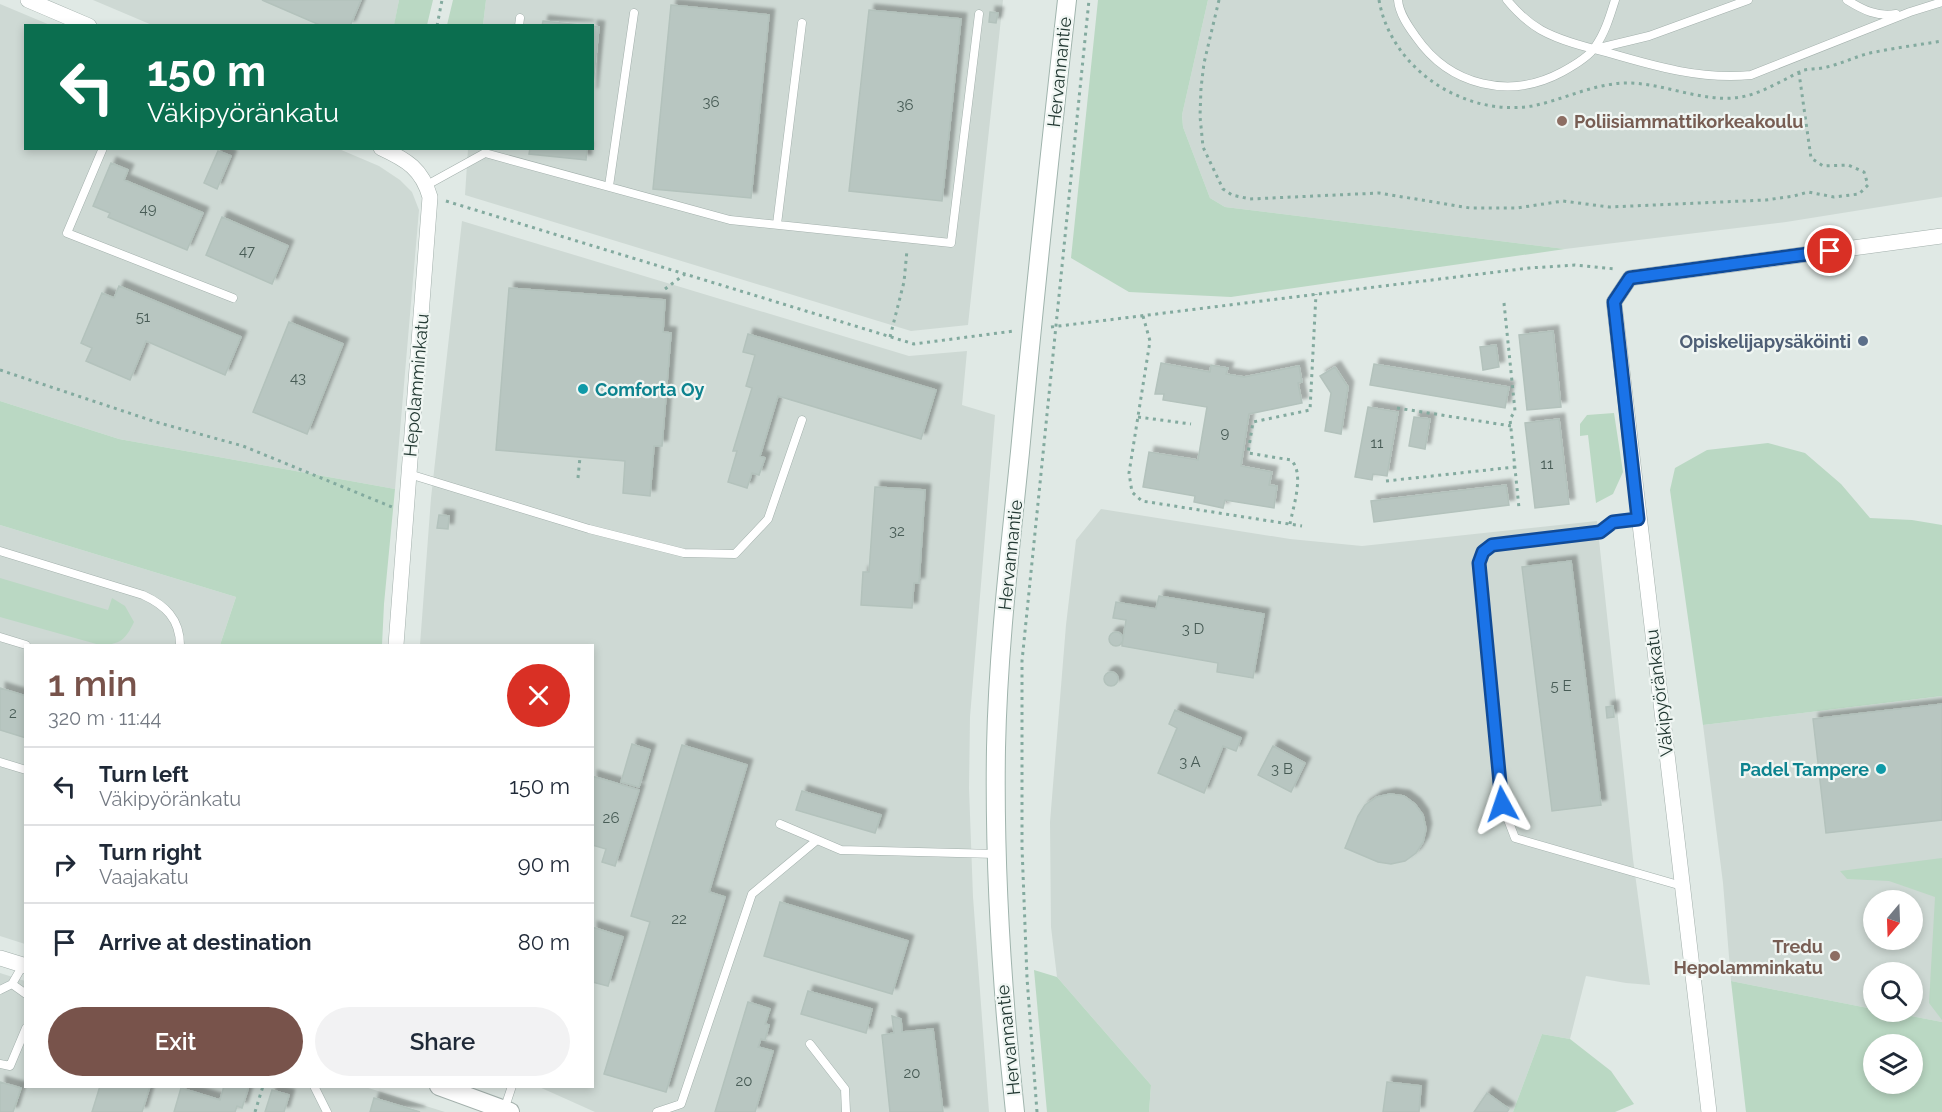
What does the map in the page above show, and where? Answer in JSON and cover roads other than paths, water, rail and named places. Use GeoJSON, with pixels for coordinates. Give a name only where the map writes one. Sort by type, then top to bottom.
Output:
{"type":"FeatureCollection","features":[{"type":"Feature","properties":{"kind":"main road","name":"Hervannantie"},"geometry":{"type":"LineString","coordinates":[[1015,1112],[1001,974],[996,854],[999,658],[1040,239],[1067,0]]}},
{"type":"Feature","properties":{"kind":"main road"},"geometry":{"type":"LineString","coordinates":[[444,1088],[507,1111]]}},
{"type":"Feature","properties":{"kind":"street"},"geometry":{"type":"LineString","coordinates":[[28,0],[84,24]]}},
{"type":"Feature","properties":{"kind":"street"},"geometry":{"type":"LineString","coordinates":[[385,150],[410,164],[419,172],[427,185]]}},
{"type":"Feature","properties":{"kind":"street","name":"Hepolamminkatu"},"geometry":{"type":"LineString","coordinates":[[396,644],[430,219],[430,198],[427,185]]}},
{"type":"Feature","properties":{"kind":"street","name":"Väkipyöränkatu"},"geometry":{"type":"LineString","coordinates":[[1709,1112],[1614,302],[1630,278],[1942,236]]}},
{"type":"Feature","properties":{"kind":"street"},"geometry":{"type":"LineString","coordinates":[[0,958],[24,966]]}},
{"type":"Feature","properties":{"kind":"lane"},"geometry":{"type":"LineString","coordinates":[[1398,0],[1409,27],[1423,48],[1451,72],[1472,81],[1499,86],[1528,86],[1560,73],[1594,49],[1649,36],[1748,0]]}},
{"type":"Feature","properties":{"kind":"lane"},"geometry":{"type":"LineString","coordinates":[[1507,0],[1513,8],[1541,30],[1573,43],[1646,63],[1711,76],[1730,77],[1750,75],[1910,12],[1942,2]]}},
{"type":"Feature","properties":{"kind":"lane"},"geometry":{"type":"LineString","coordinates":[[1594,49],[1604,31],[1615,0]]}},
{"type":"Feature","properties":{"kind":"lane"},"geometry":{"type":"LineString","coordinates":[[1847,0],[1863,11],[1885,16],[1910,12],[1928,0]]}},
{"type":"Feature","properties":{"kind":"lane"},"geometry":{"type":"LineString","coordinates":[[609,186],[634,13]]}},
{"type":"Feature","properties":{"kind":"lane"},"geometry":{"type":"LineString","coordinates":[[427,185],[485,153],[497,152],[730,219],[951,243],[979,14]]}},
{"type":"Feature","properties":{"kind":"lane"},"geometry":{"type":"LineString","coordinates":[[777,224],[802,23]]}},
{"type":"Feature","properties":{"kind":"lane"},"geometry":{"type":"LineString","coordinates":[[102,150],[67,233],[233,298]]}},
{"type":"Feature","properties":{"kind":"lane"},"geometry":{"type":"LineString","coordinates":[[409,474],[589,529],[684,553],[735,554],[768,519],[802,420]]}},
{"type":"Feature","properties":{"kind":"lane"},"geometry":{"type":"LineString","coordinates":[[1638,519],[1613,522],[1600,532],[1492,545],[1483,552],[1479,563],[1502,804],[1515,838],[1682,886]]}},
{"type":"Feature","properties":{"kind":"lane"},"geometry":{"type":"LineString","coordinates":[[0,551],[157,601],[168,610],[176,622],[180,644]]}},
{"type":"Feature","properties":{"kind":"lane"},"geometry":{"type":"LineString","coordinates":[[0,637],[24,644]]}},
{"type":"Feature","properties":{"kind":"lane"},"geometry":{"type":"LineString","coordinates":[[0,762],[24,769]]}},
{"type":"Feature","properties":{"kind":"lane"},"geometry":{"type":"LineString","coordinates":[[780,824],[841,850],[996,854]]}},
{"type":"Feature","properties":{"kind":"lane"},"geometry":{"type":"LineString","coordinates":[[657,1112],[681,1104],[752,894],[817,840]]}},
{"type":"Feature","properties":{"kind":"lane"},"geometry":{"type":"LineString","coordinates":[[0,990],[12,984],[24,966]]}},
{"type":"Feature","properties":{"kind":"lane"},"geometry":{"type":"LineString","coordinates":[[12,984],[24,993]]}},
{"type":"Feature","properties":{"kind":"lane"},"geometry":{"type":"LineString","coordinates":[[0,1064],[10,1066],[24,1033]]}},
{"type":"Feature","properties":{"kind":"lane"},"geometry":{"type":"LineString","coordinates":[[810,1044],[845,1089],[846,1112]]}},
{"type":"Feature","properties":{"kind":"lane"},"geometry":{"type":"LineString","coordinates":[[315,1088],[327,1112]]}},
{"type":"Feature","properties":{"kind":"lane"},"geometry":{"type":"LineString","coordinates":[[507,1111],[512,1088]]}},
{"type":"Feature","properties":{"kind":"place","name":"Poliisiammattikorkeakoulu"},"geometry":{"type":"Point","coordinates":[1562,121]}},
{"type":"Feature","properties":{"kind":"place","name":"Opiskelijapysäköinti"},"geometry":{"type":"Point","coordinates":[1863,341]}},
{"type":"Feature","properties":{"kind":"place","name":"Comforta Oy"},"geometry":{"type":"Point","coordinates":[583,389]}},
{"type":"Feature","properties":{"kind":"place","name":"Padel Tampere"},"geometry":{"type":"Point","coordinates":[1881,769]}},
{"type":"Feature","properties":{"kind":"place","name":"Tredu Hepolamminkatu"},"geometry":{"type":"Point","coordinates":[1835,956]}}]}
